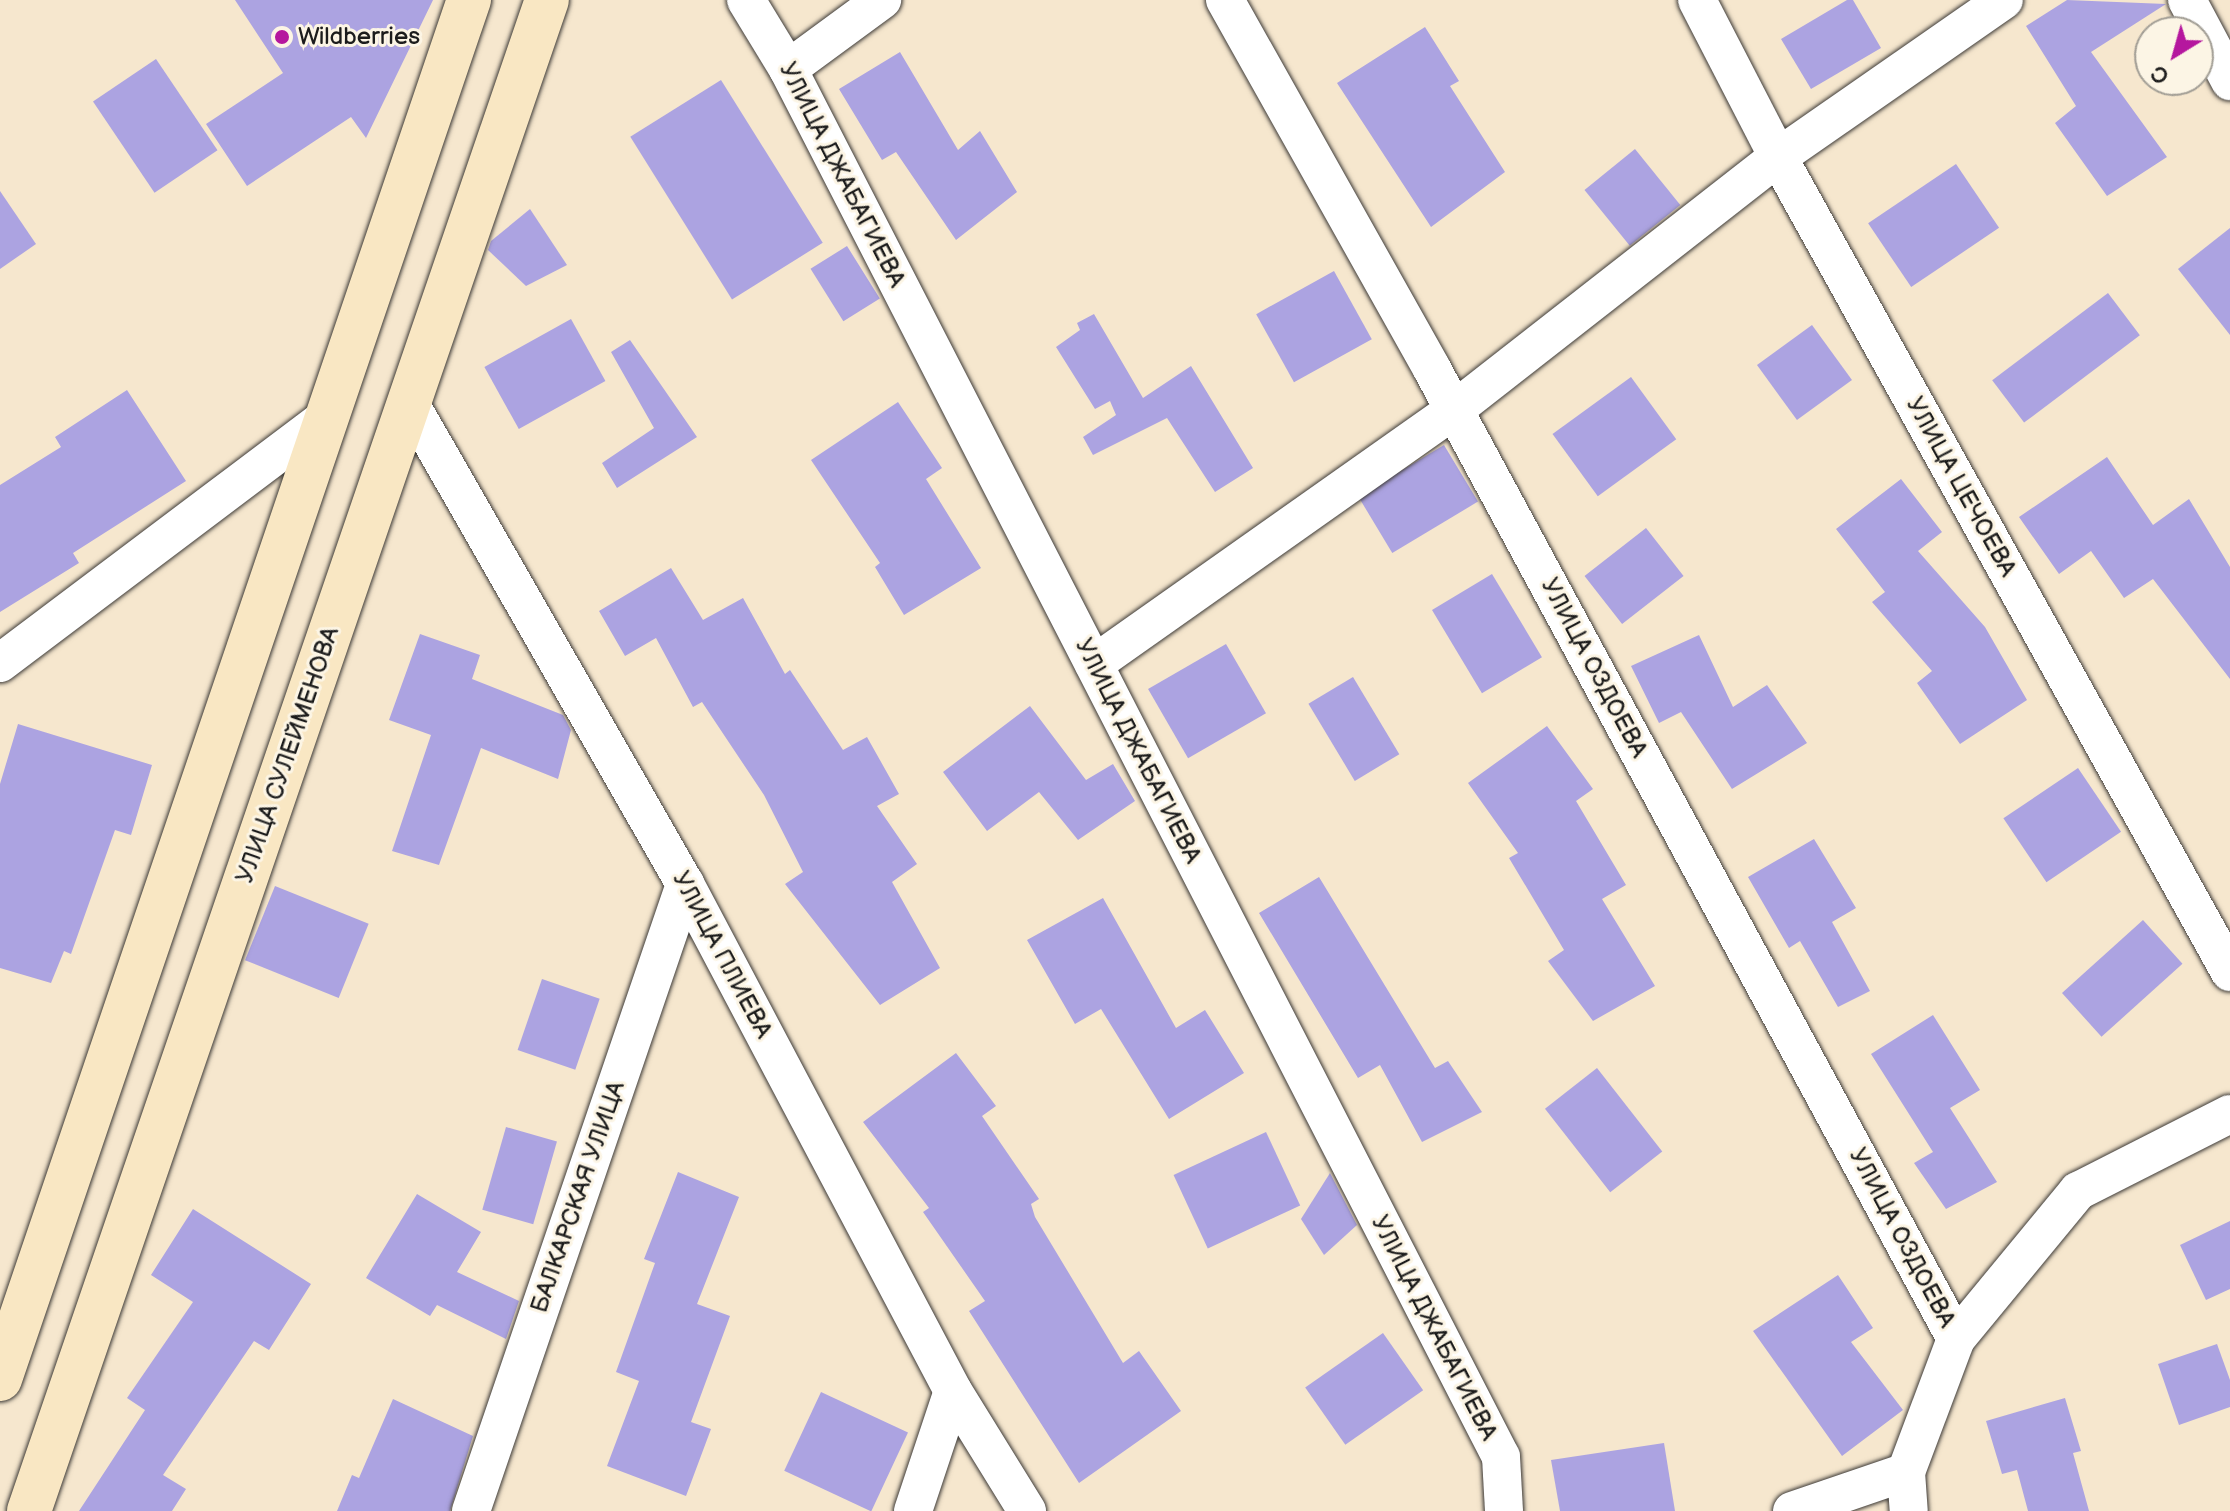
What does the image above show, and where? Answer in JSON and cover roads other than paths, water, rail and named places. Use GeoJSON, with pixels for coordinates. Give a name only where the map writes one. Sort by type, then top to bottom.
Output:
{"type":"FeatureCollection","features":[{"type":"Feature","properties":{"kind":"main road"},"geometry":{"type":"LineString","coordinates":[[0,1379],[469,0]]}},
{"type":"Feature","properties":{"kind":"main road","name":"УЛИЦА СУЛЕЙМЕНОВА"},"geometry":{"type":"LineString","coordinates":[[29,1511],[547,0]]}},
{"type":"Feature","properties":{"kind":"street","name":"УЛИЦА ДЖАБАГИЕВА"},"geometry":{"type":"LineString","coordinates":[[746,0],[788,69],[1501,1457],[1504,1511]]}},
{"type":"Feature","properties":{"kind":"street"},"geometry":{"type":"LineString","coordinates":[[788,69],[882,0]]}},
{"type":"Feature","properties":{"kind":"street","name":"УЛИЦА ОЗДОЕВА"},"geometry":{"type":"LineString","coordinates":[[1225,0],[1454,410],[1956,1339]]}},
{"type":"Feature","properties":{"kind":"street","name":"УЛИЦА ЦЕЧОЕВА"},"geometry":{"type":"LineString","coordinates":[[1697,0],[1778,157],[2230,972]]}},
{"type":"Feature","properties":{"kind":"street"},"geometry":{"type":"LineString","coordinates":[[1094,664],[1454,410],[1778,157],[2004,0]]}},
{"type":"Feature","properties":{"kind":"street"},"geometry":{"type":"LineString","coordinates":[[2187,0],[2230,81]]}},
{"type":"Feature","properties":{"kind":"street","name":"УЛИЦА ПЛИЕВА"},"geometry":{"type":"LineString","coordinates":[[409,402],[685,884],[953,1391],[1027,1511]]}},
{"type":"Feature","properties":{"kind":"street"},"geometry":{"type":"LineString","coordinates":[[0,663],[327,417]]}},
{"type":"Feature","properties":{"kind":"street","name":"БАЛКАРСКАЯ УЛИЦА"},"geometry":{"type":"LineString","coordinates":[[471,1511],[685,884]]}},
{"type":"Feature","properties":{"kind":"street"},"geometry":{"type":"LineString","coordinates":[[1909,1511],[1906,1472],[1956,1339],[2078,1191],[2230,1114]]}},
{"type":"Feature","properties":{"kind":"street"},"geometry":{"type":"LineString","coordinates":[[913,1511],[953,1391]]}},
{"type":"Feature","properties":{"kind":"street"},"geometry":{"type":"LineString","coordinates":[[1792,1511],[1906,1472]]}},
{"type":"Feature","properties":{"kind":"place","name":"Wildberries"},"geometry":{"type":"Point","coordinates":[282,37]}}]}
